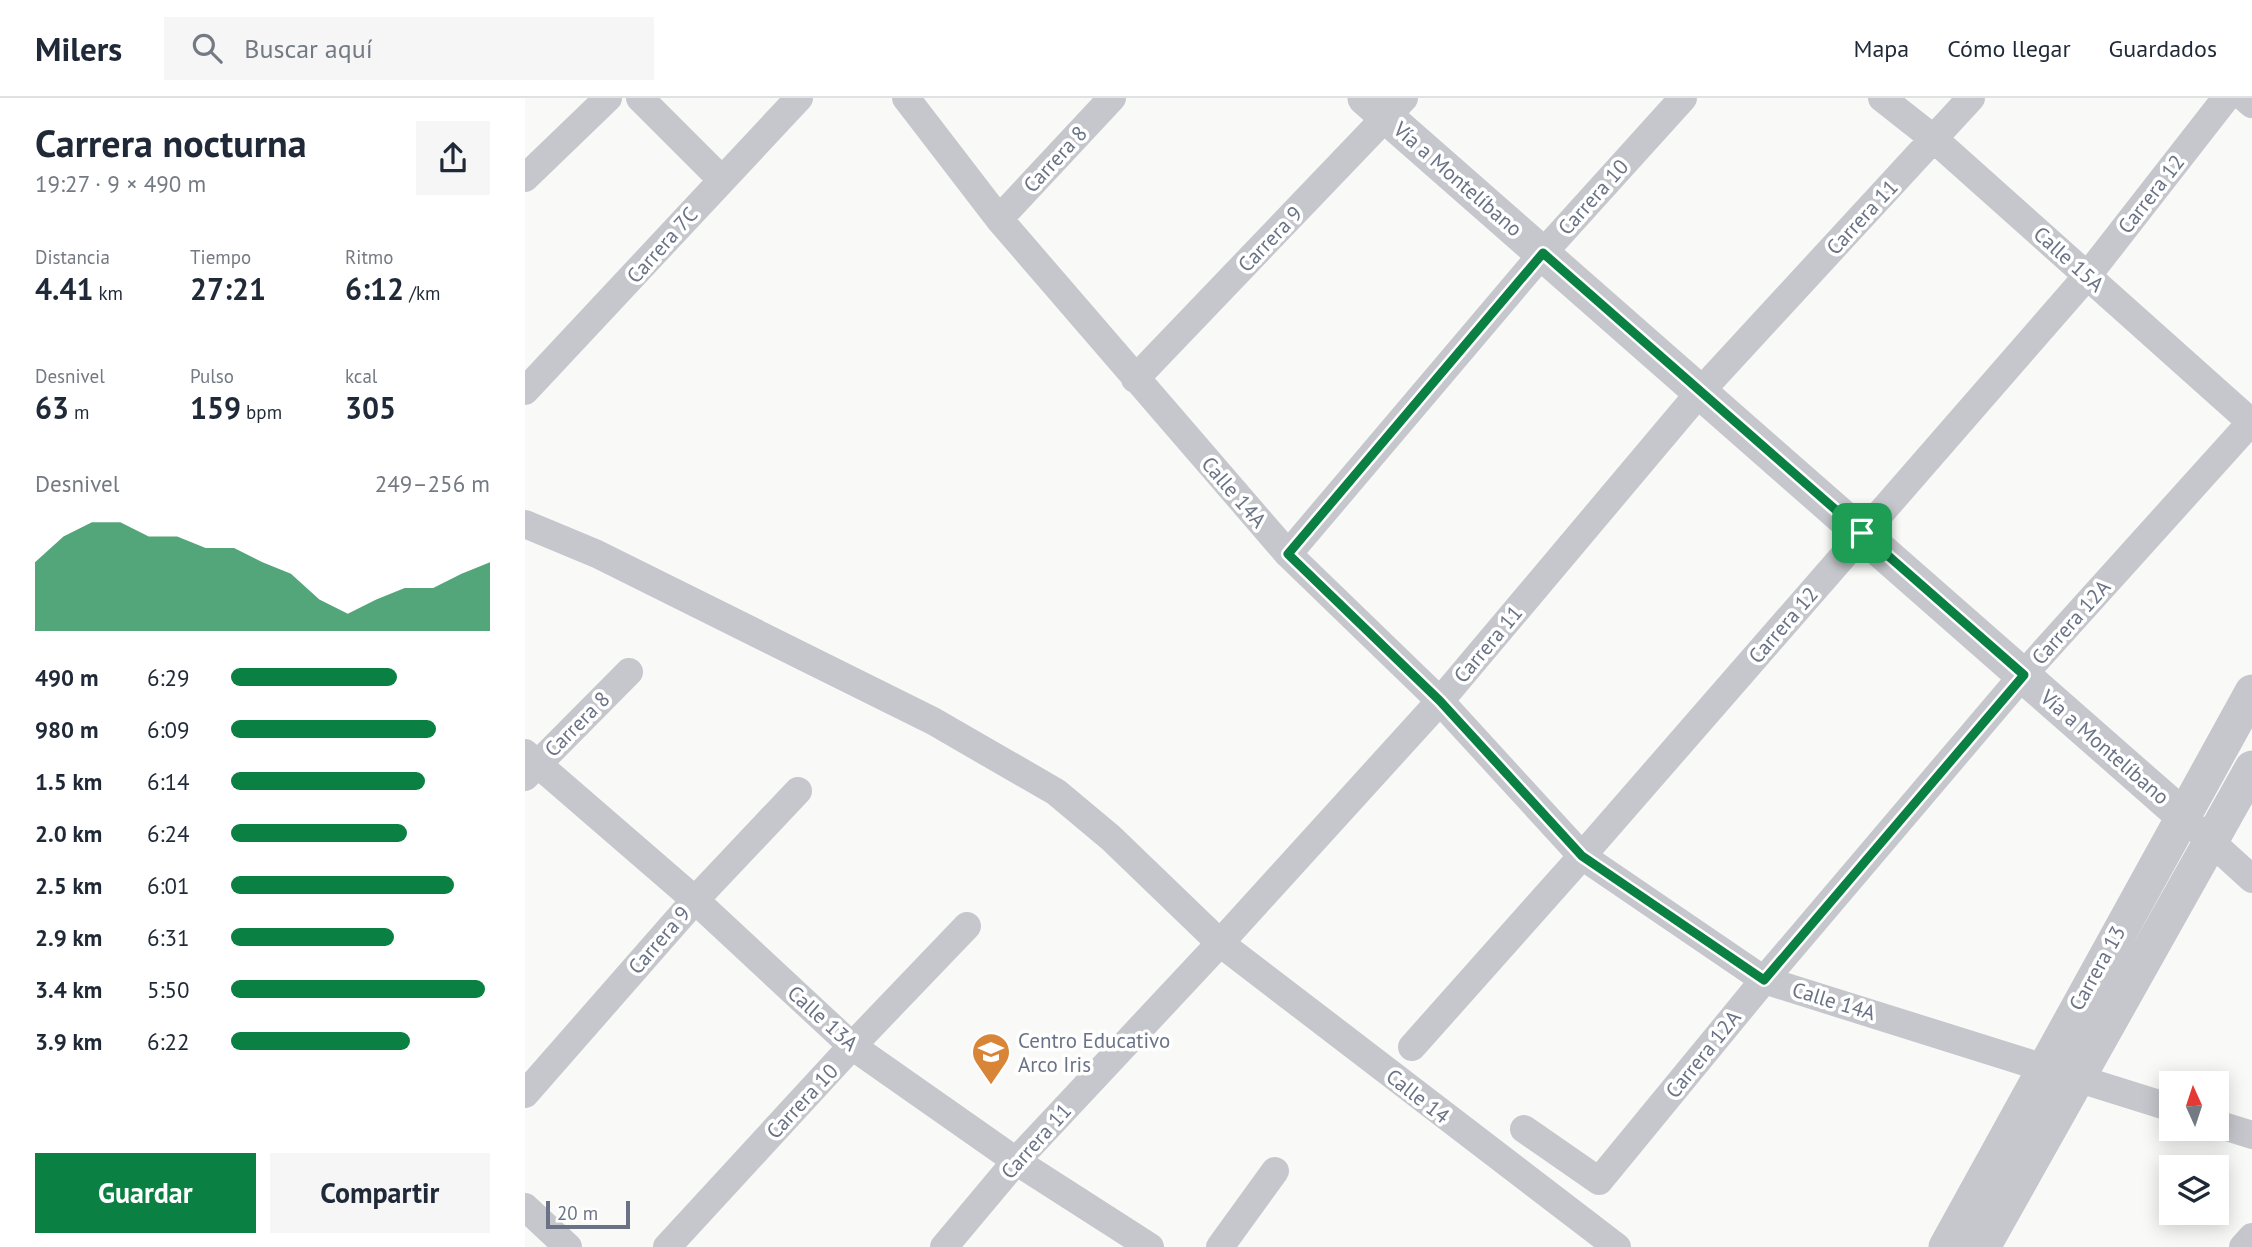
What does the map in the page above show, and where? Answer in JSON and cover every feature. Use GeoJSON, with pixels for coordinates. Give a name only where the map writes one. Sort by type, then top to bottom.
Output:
{"type":"FeatureCollection","features":[{"type":"Feature","properties":{"kind":"street"},"geometry":{"type":"LineString","coordinates":[[525,178],[608,98]]}},
{"type":"Feature","properties":{"kind":"street"},"geometry":{"type":"LineString","coordinates":[[640,98],[722,180]]}},
{"type":"Feature","properties":{"kind":"street","name":"Carrera 7C"},"geometry":{"type":"LineString","coordinates":[[525,391],[799,98]]}},
{"type":"Feature","properties":{"kind":"street","name":"Calle 14A"},"geometry":{"type":"LineString","coordinates":[[906,98],[999,219],[1288,554],[1440,701],[1582,856],[1764,980],[2077,1077]]}},
{"type":"Feature","properties":{"kind":"street","name":"Carrera 8"},"geometry":{"type":"LineString","coordinates":[[999,219],[1112,98]]}},
{"type":"Feature","properties":{"kind":"street","name":"Carrera 10"},"geometry":{"type":"LineString","coordinates":[[1288,554],[1543,253],[1683,98]]}},
{"type":"Feature","properties":{"kind":"street","name":"Calle 15A"},"geometry":{"type":"LineString","coordinates":[[1882,98],[1934,139],[2252,423]]}},
{"type":"Feature","properties":{"kind":"street","name":"Carrera 11"},"geometry":{"type":"LineString","coordinates":[[944,1247],[1016,1161],[1220,943],[1440,701],[1700,392],[1971,98]]}},
{"type":"Feature","properties":{"kind":"street","name":"Carrera 12"},"geometry":{"type":"LineString","coordinates":[[1412,1047],[2088,275],[2227,98]]}},
{"type":"Feature","properties":{"kind":"street"},"geometry":{"type":"LineString","coordinates":[[2245,98],[2252,104]]}},
{"type":"Feature","properties":{"kind":"street","name":"Vía a Montelíbano"},"geometry":{"type":"LineString","coordinates":[[1386,104],[1543,253],[2182,815]]}},
{"type":"Feature","properties":{"kind":"street","name":"Carrera 9"},"geometry":{"type":"LineString","coordinates":[[1135,379],[1386,104]]}},
{"type":"Feature","properties":{"kind":"street","name":"Carrera 12A"},"geometry":{"type":"LineString","coordinates":[[1524,1129],[1599,1181],[1764,980],[2024,675],[2252,423]]}},
{"type":"Feature","properties":{"kind":"street","name":"Calle 14"},"geometry":{"type":"LineString","coordinates":[[525,524],[597,554],[921,715],[1056,792],[1111,838],[1220,943],[1617,1247]]}},
{"type":"Feature","properties":{"kind":"street","name":"Carrera 8"},"geometry":{"type":"LineString","coordinates":[[529,765],[629,671]]}},
{"type":"Feature","properties":{"kind":"street","name":"Carrera 13"},"geometry":{"type":"LineString","coordinates":[[1945,1247],[2252,692]]}},
{"type":"Feature","properties":{"kind":"street","name":"Calle 13A"},"geometry":{"type":"LineString","coordinates":[[529,765],[695,900],[852,1046],[1016,1161],[1150,1247]]}},
{"type":"Feature","properties":{"kind":"street","name":"Carrera 13"},"geometry":{"type":"LineString","coordinates":[[1983,1247],[2252,768]]}},
{"type":"Feature","properties":{"kind":"street","name":"Carrera 9"},"geometry":{"type":"LineString","coordinates":[[525,1094],[695,900],[799,791]]}},
{"type":"Feature","properties":{"kind":"street"},"geometry":{"type":"LineString","coordinates":[[2182,815],[2252,879]]}},
{"type":"Feature","properties":{"kind":"street","name":"Carrera 10"},"geometry":{"type":"LineString","coordinates":[[667,1247],[967,926]]}},
{"type":"Feature","properties":{"kind":"street"},"geometry":{"type":"LineString","coordinates":[[2077,1077],[2159,1104]]}},
{"type":"Feature","properties":{"kind":"street"},"geometry":{"type":"LineString","coordinates":[[2229,1128],[2252,1135]]}},
{"type":"Feature","properties":{"kind":"street"},"geometry":{"type":"LineString","coordinates":[[1220,1247],[1275,1171]]}},
{"type":"Feature","properties":{"kind":"street"},"geometry":{"type":"LineString","coordinates":[[525,1207],[568,1247]]}},
{"type":"Feature","properties":{"kind":"street"},"geometry":{"type":"LineString","coordinates":[[2242,1247],[2252,1237]]}},
{"type":"Feature","properties":{"kind":"place","name":"Centro Educativo Arco Iris"},"geometry":{"type":"Point","coordinates":[991,1086]}},
{"type":"Feature","properties":{"kind":"route"},"geometry":{"type":"LineString","coordinates":[[1543,253],[1862,533],[2024,675],[1764,980],[1582,856],[1440,701],[1288,554],[1543,253]]}}]}
